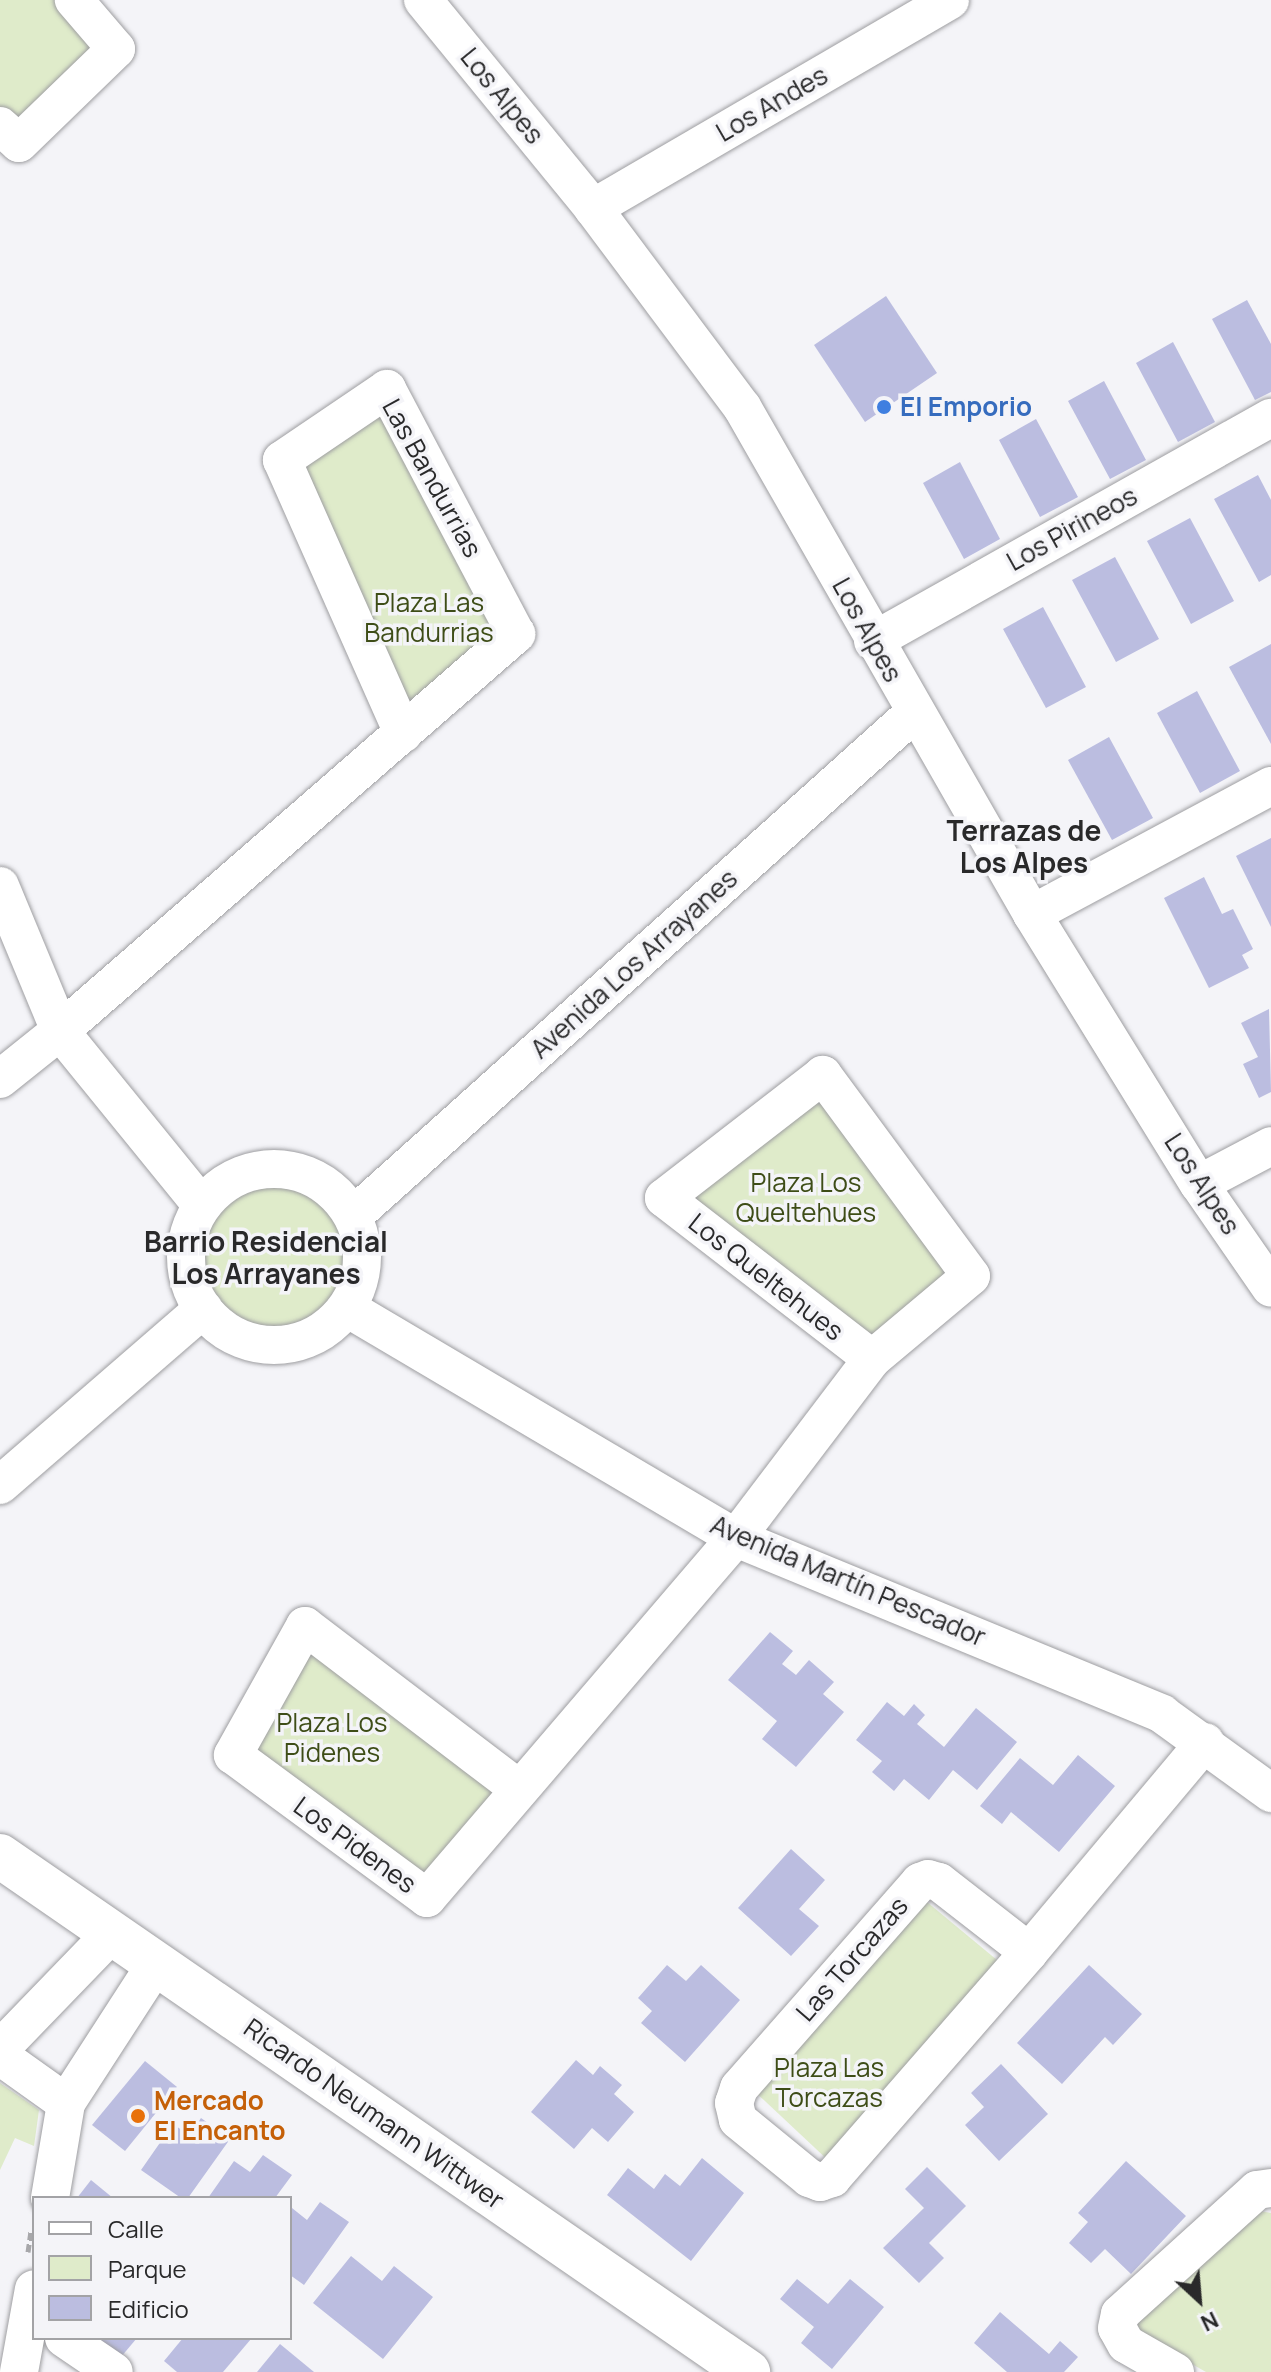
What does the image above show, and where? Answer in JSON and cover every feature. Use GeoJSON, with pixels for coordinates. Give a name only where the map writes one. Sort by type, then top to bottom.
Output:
{"type":"FeatureCollection","features":[{"type":"Feature","properties":{"kind":"street"},"geometry":{"type":"LineString","coordinates":[[0,126],[19,143],[116,49],[74,0]]}},
{"type":"Feature","properties":{"kind":"street","name":"Los Alpes"},"geometry":{"type":"LineString","coordinates":[[423,0],[593,208],[742,407],[914,713],[1032,914],[1199,1184],[1271,1288]]}},
{"type":"Feature","properties":{"kind":"street","name":"Los Andes"},"geometry":{"type":"LineString","coordinates":[[593,208],[950,0]]}},
{"type":"Feature","properties":{"kind":"street","name":"Las Bandurrias"},"geometry":{"type":"LineString","coordinates":[[0,1079],[60,1031],[403,733],[516,634],[387,389],[282,460],[403,733]]}},
{"type":"Feature","properties":{"kind":"street","name":"Los Pirineos"},"geometry":{"type":"LineString","coordinates":[[873,641],[1271,418]]}},
{"type":"Feature","properties":{"kind":"street","name":"Avenida Los Arrayanes"},"geometry":{"type":"LineString","coordinates":[[353,1216],[914,713]]}},
{"type":"Feature","properties":{"kind":"street"},"geometry":{"type":"LineString","coordinates":[[1032,914],[1271,786]]}},
{"type":"Feature","properties":{"kind":"street"},"geometry":{"type":"LineString","coordinates":[[0,886],[60,1031],[202,1206]]}},
{"type":"Feature","properties":{"kind":"street","name":"Los Queltehues"},"geometry":{"type":"LineString","coordinates":[[736,1538],[872,1359],[971,1276],[823,1075],[664,1198],[872,1359]]}},
{"type":"Feature","properties":{"kind":"street"},"geometry":{"type":"LineString","coordinates":[[1199,1184],[1271,1146]]}},
{"type":"Feature","properties":{"kind":"street"},"geometry":{"type":"LineString","coordinates":[[269,1168],[300,1172],[328,1186],[353,1216],[363,1245],[360,1280],[347,1308],[321,1332],[293,1343],[262,1345],[233,1335],[203,1309],[189,1282],[186,1264],[189,1234],[202,1206],[222,1186],[250,1172],[269,1168]]}},
{"type":"Feature","properties":{"kind":"street","name":"Avenida Martín Pescador"},"geometry":{"type":"LineString","coordinates":[[347,1308],[736,1538],[1162,1714],[1205,1742],[1271,1793]]}},
{"type":"Feature","properties":{"kind":"street"},"geometry":{"type":"LineString","coordinates":[[0,1485],[203,1309]]}},
{"type":"Feature","properties":{"kind":"street","name":"Los Pidenes"},"geometry":{"type":"LineString","coordinates":[[519,1789],[305,1626],[233,1755],[427,1898],[736,1538]]}},
{"type":"Feature","properties":{"kind":"street","name":"Las Torcazas"},"geometry":{"type":"LineString","coordinates":[[1029,1952],[939,1882],[928,1879],[920,1882],[739,2088],[734,2103],[738,2120],[809,2178],[820,2182],[832,2178],[1029,1952],[1205,1742]]}},
{"type":"Feature","properties":{"kind":"street","name":"Ricardo Neumann Wittwer"},"geometry":{"type":"LineString","coordinates":[[0,1856],[748,2372]]}},
{"type":"Feature","properties":{"kind":"street"},"geometry":{"type":"LineString","coordinates":[[0,2049],[112,1933]]}},
{"type":"Feature","properties":{"kind":"street"},"geometry":{"type":"LineString","coordinates":[[50,2196],[66,2103],[156,1964]]}},
{"type":"Feature","properties":{"kind":"street"},"geometry":{"type":"LineString","coordinates":[[0,2056],[66,2103]]}},
{"type":"Feature","properties":{"kind":"street"},"geometry":{"type":"LineString","coordinates":[[1175,2372],[1126,2344],[1117,2328],[1120,2314],[1257,2190],[1271,2188]]}},
{"type":"Feature","properties":{"kind":"street"},"geometry":{"type":"LineString","coordinates":[[19,2372],[32,2308]]}},
{"type":"Feature","properties":{"kind":"street"},"geometry":{"type":"LineString","coordinates":[[67,2340],[114,2372]]}},
{"type":"Feature","properties":{"kind":"green space"},"geometry":{"type":"Polygon","coordinates":[[[0,0],[60,0],[101,48],[18,135],[0,118],[0,0]]]}},
{"type":"Feature","properties":{"kind":"green space","name":"Plaza Las Bandurrias"},"geometry":{"type":"Polygon","coordinates":[[[382,409],[500,632],[408,711],[299,465],[382,409]]]}},
{"type":"Feature","properties":{"kind":"green space","name":"Plaza Los Queltehues"},"geometry":{"type":"Polygon","coordinates":[[[822,1084],[962,1274],[872,1351],[674,1197],[822,1084]]]}},
{"type":"Feature","properties":{"kind":"green space"},"geometry":{"type":"Polygon","coordinates":[[[275,1176],[306,1182],[332,1200],[350,1226],[356,1257],[350,1288],[332,1314],[306,1332],[275,1338],[244,1332],[218,1314],[200,1288],[194,1257],[200,1226],[218,1200],[244,1182],[275,1176]]]}},
{"type":"Feature","properties":{"kind":"green space","name":"Plaza Los Pidenes"},"geometry":{"type":"Polygon","coordinates":[[[306,1634],[511,1790],[427,1891],[240,1754],[306,1634]]]}},
{"type":"Feature","properties":{"kind":"green space","name":"Plaza Las Torcazas"},"geometry":{"type":"Polygon","coordinates":[[[921,1897],[1003,1965],[831,2163],[751,2088],[921,1897]]]}},
{"type":"Feature","properties":{"kind":"green space"},"geometry":{"type":"Polygon","coordinates":[[[0,2083],[39,2110],[34,2146],[15,2138],[0,2170],[0,2083]]]}},
{"type":"Feature","properties":{"kind":"green space"},"geometry":{"type":"Polygon","coordinates":[[[1255,2210],[1271,2213],[1271,2372],[1206,2372],[1144,2337],[1133,2319],[1255,2210]]]}},
{"type":"Feature","properties":{"kind":"building"},"geometry":{"type":"Polygon","coordinates":[[[886,296],[937,373],[865,422],[814,345],[886,296]]]}},
{"type":"Feature","properties":{"kind":"building"},"geometry":{"type":"Polygon","coordinates":[[[1247,300],[1271,344],[1271,392],[1255,400],[1212,319],[1247,300]]]}},
{"type":"Feature","properties":{"kind":"building"},"geometry":{"type":"Polygon","coordinates":[[[1173,342],[1215,422],[1178,442],[1136,363],[1173,342]]]}},
{"type":"Feature","properties":{"kind":"building"},"geometry":{"type":"Polygon","coordinates":[[[1104,381],[1146,460],[1110,479],[1068,401],[1104,381]]]}},
{"type":"Feature","properties":{"kind":"building"},"geometry":{"type":"Polygon","coordinates":[[[1036,419],[1078,497],[1040,517],[999,440],[1036,419]]]}},
{"type":"Feature","properties":{"kind":"building"},"geometry":{"type":"Polygon","coordinates":[[[960,462],[1000,539],[964,559],[923,483],[960,462]]]}},
{"type":"Feature","properties":{"kind":"building"},"geometry":{"type":"Polygon","coordinates":[[[1258,475],[1271,500],[1271,575],[1259,582],[1214,499],[1258,475]]]}},
{"type":"Feature","properties":{"kind":"building"},"geometry":{"type":"Polygon","coordinates":[[[1190,518],[1234,601],[1191,624],[1147,541],[1190,518]]]}},
{"type":"Feature","properties":{"kind":"building"},"geometry":{"type":"Polygon","coordinates":[[[1115,557],[1159,639],[1116,662],[1072,580],[1115,557]]]}},
{"type":"Feature","properties":{"kind":"building"},"geometry":{"type":"Polygon","coordinates":[[[1043,607],[1086,687],[1046,708],[1003,629],[1043,607]]]}},
{"type":"Feature","properties":{"kind":"building"},"geometry":{"type":"Polygon","coordinates":[[[1271,644],[1271,744],[1229,667],[1271,644]]]}},
{"type":"Feature","properties":{"kind":"building"},"geometry":{"type":"Polygon","coordinates":[[[1197,691],[1240,771],[1200,793],[1157,713],[1197,691]]]}},
{"type":"Feature","properties":{"kind":"building"},"geometry":{"type":"Polygon","coordinates":[[[1109,737],[1153,818],[1112,840],[1068,760],[1109,737]]]}},
{"type":"Feature","properties":{"kind":"building"},"geometry":{"type":"Polygon","coordinates":[[[1271,838],[1271,927],[1236,856],[1271,838]]]}},
{"type":"Feature","properties":{"kind":"building"},"geometry":{"type":"Polygon","coordinates":[[[1204,877],[1222,914],[1233,909],[1253,949],[1242,955],[1249,968],[1209,988],[1164,898],[1204,877]]]}},
{"type":"Feature","properties":{"kind":"building"},"geometry":{"type":"Polygon","coordinates":[[[1269,1009],[1271,1092],[1259,1098],[1243,1064],[1258,1057],[1241,1023],[1269,1009]]]}},
{"type":"Feature","properties":{"kind":"building"},"geometry":{"type":"Polygon","coordinates":[[[770,1632],[793,1651],[782,1664],[796,1675],[809,1660],[834,1682],[823,1694],[844,1712],[796,1767],[762,1739],[777,1721],[728,1680],[770,1632]]]}},
{"type":"Feature","properties":{"kind":"building"},"geometry":{"type":"Polygon","coordinates":[[[887,1702],[904,1716],[914,1704],[925,1715],[917,1724],[944,1747],[976,1708],[1017,1742],[977,1790],[953,1770],[929,1800],[904,1779],[894,1791],[872,1772],[882,1761],[856,1740],[887,1702]]]}},
{"type":"Feature","properties":{"kind":"building"},"geometry":{"type":"Polygon","coordinates":[[[1078,1755],[1115,1786],[1059,1852],[1011,1812],[1002,1824],[980,1806],[1020,1758],[1053,1785],[1078,1755]]]}},
{"type":"Feature","properties":{"kind":"building"},"geometry":{"type":"Polygon","coordinates":[[[791,1849],[825,1880],[799,1909],[819,1926],[791,1956],[738,1908],[791,1849]]]}},
{"type":"Feature","properties":{"kind":"building"},"geometry":{"type":"Polygon","coordinates":[[[667,1965],[686,1981],[701,1965],[740,2000],[685,2062],[641,2023],[652,2011],[638,1998],[667,1965]]]}},
{"type":"Feature","properties":{"kind":"building"},"geometry":{"type":"Polygon","coordinates":[[[1089,1965],[1142,2014],[1113,2045],[1105,2037],[1062,2084],[1017,2043],[1089,1965]]]}},
{"type":"Feature","properties":{"kind":"building"},"geometry":{"type":"Polygon","coordinates":[[[576,2060],[593,2075],[600,2066],[622,2085],[614,2094],[634,2112],[608,2142],[592,2128],[574,2149],[531,2112],[576,2060]]]}},
{"type":"Feature","properties":{"kind":"building"},"geometry":{"type":"Polygon","coordinates":[[[145,2061],[177,2087],[125,2151],[92,2125],[145,2061]]]}},
{"type":"Feature","properties":{"kind":"building"},"geometry":{"type":"Polygon","coordinates":[[[1001,2064],[1048,2114],[999,2161],[965,2125],[984,2107],[971,2093],[1001,2064]]]}},
{"type":"Feature","properties":{"kind":"building"},"geometry":{"type":"Polygon","coordinates":[[[201,2118],[230,2139],[189,2196],[178,2196],[141,2170],[173,2124],[189,2135],[201,2118]]]}},
{"type":"Feature","properties":{"kind":"building"},"geometry":{"type":"Polygon","coordinates":[[[263,2155],[292,2175],[276,2196],[209,2196],[234,2161],[250,2172],[263,2155]]]}},
{"type":"Feature","properties":{"kind":"building"},"geometry":{"type":"Polygon","coordinates":[[[702,2158],[744,2193],[691,2261],[607,2195],[628,2168],[654,2189],[665,2174],[680,2186],[702,2158]]]}},
{"type":"Feature","properties":{"kind":"building"},"geometry":{"type":"Polygon","coordinates":[[[1126,2161],[1186,2216],[1131,2274],[1105,2249],[1091,2263],[1069,2243],[1088,2222],[1078,2213],[1126,2161]]]}},
{"type":"Feature","properties":{"kind":"building"},"geometry":{"type":"Polygon","coordinates":[[[927,2167],[966,2206],[929,2243],[944,2258],[919,2283],[883,2248],[924,2208],[905,2189],[927,2167]]]}},
{"type":"Feature","properties":{"kind":"building"},"geometry":{"type":"Polygon","coordinates":[[[91,2180],[111,2196],[79,2196],[91,2180]]]}},
{"type":"Feature","properties":{"kind":"building"},"geometry":{"type":"Polygon","coordinates":[[[320,2202],[349,2222],[304,2285],[292,2276],[292,2208],[307,2220],[320,2202]]]}},
{"type":"Feature","properties":{"kind":"building"},"geometry":{"type":"Polygon","coordinates":[[[351,2256],[382,2281],[394,2266],[433,2297],[383,2359],[313,2303],[351,2256]]]}},
{"type":"Feature","properties":{"kind":"building"},"geometry":{"type":"Polygon","coordinates":[[[797,2279],[828,2304],[850,2279],[884,2307],[832,2369],[801,2343],[814,2327],[780,2299],[797,2279]]]}},
{"type":"Feature","properties":{"kind":"building"},"geometry":{"type":"Polygon","coordinates":[[[1000,2312],[1049,2354],[1060,2341],[1078,2357],[1064,2372],[1007,2372],[974,2343],[1000,2312]]]}},
{"type":"Feature","properties":{"kind":"building"},"geometry":{"type":"Polygon","coordinates":[[[86,2340],[135,2340],[115,2364],[86,2340]]]}},
{"type":"Feature","properties":{"kind":"building"},"geometry":{"type":"Polygon","coordinates":[[[181,2340],[250,2340],[223,2372],[177,2372],[164,2361],[181,2340]]]}},
{"type":"Feature","properties":{"kind":"building"},"geometry":{"type":"Polygon","coordinates":[[[280,2344],[314,2372],[257,2372],[280,2344]]]}},
{"type":"Feature","properties":{"kind":"place","name":"El Emporio"},"geometry":{"type":"Point","coordinates":[884,407]}},
{"type":"Feature","properties":{"kind":"place","name":"Mercado El Encanto"},"geometry":{"type":"Point","coordinates":[138,2116]}},
{"type":"Feature","properties":{"kind":"district","name":"Terrazas de Los Alpes"},"geometry":{"type":"Point","coordinates":[1024,846]}},
{"type":"Feature","properties":{"kind":"district","name":"Barrio Residencial Los Arrayanes"},"geometry":{"type":"Point","coordinates":[266,1257]}}]}
